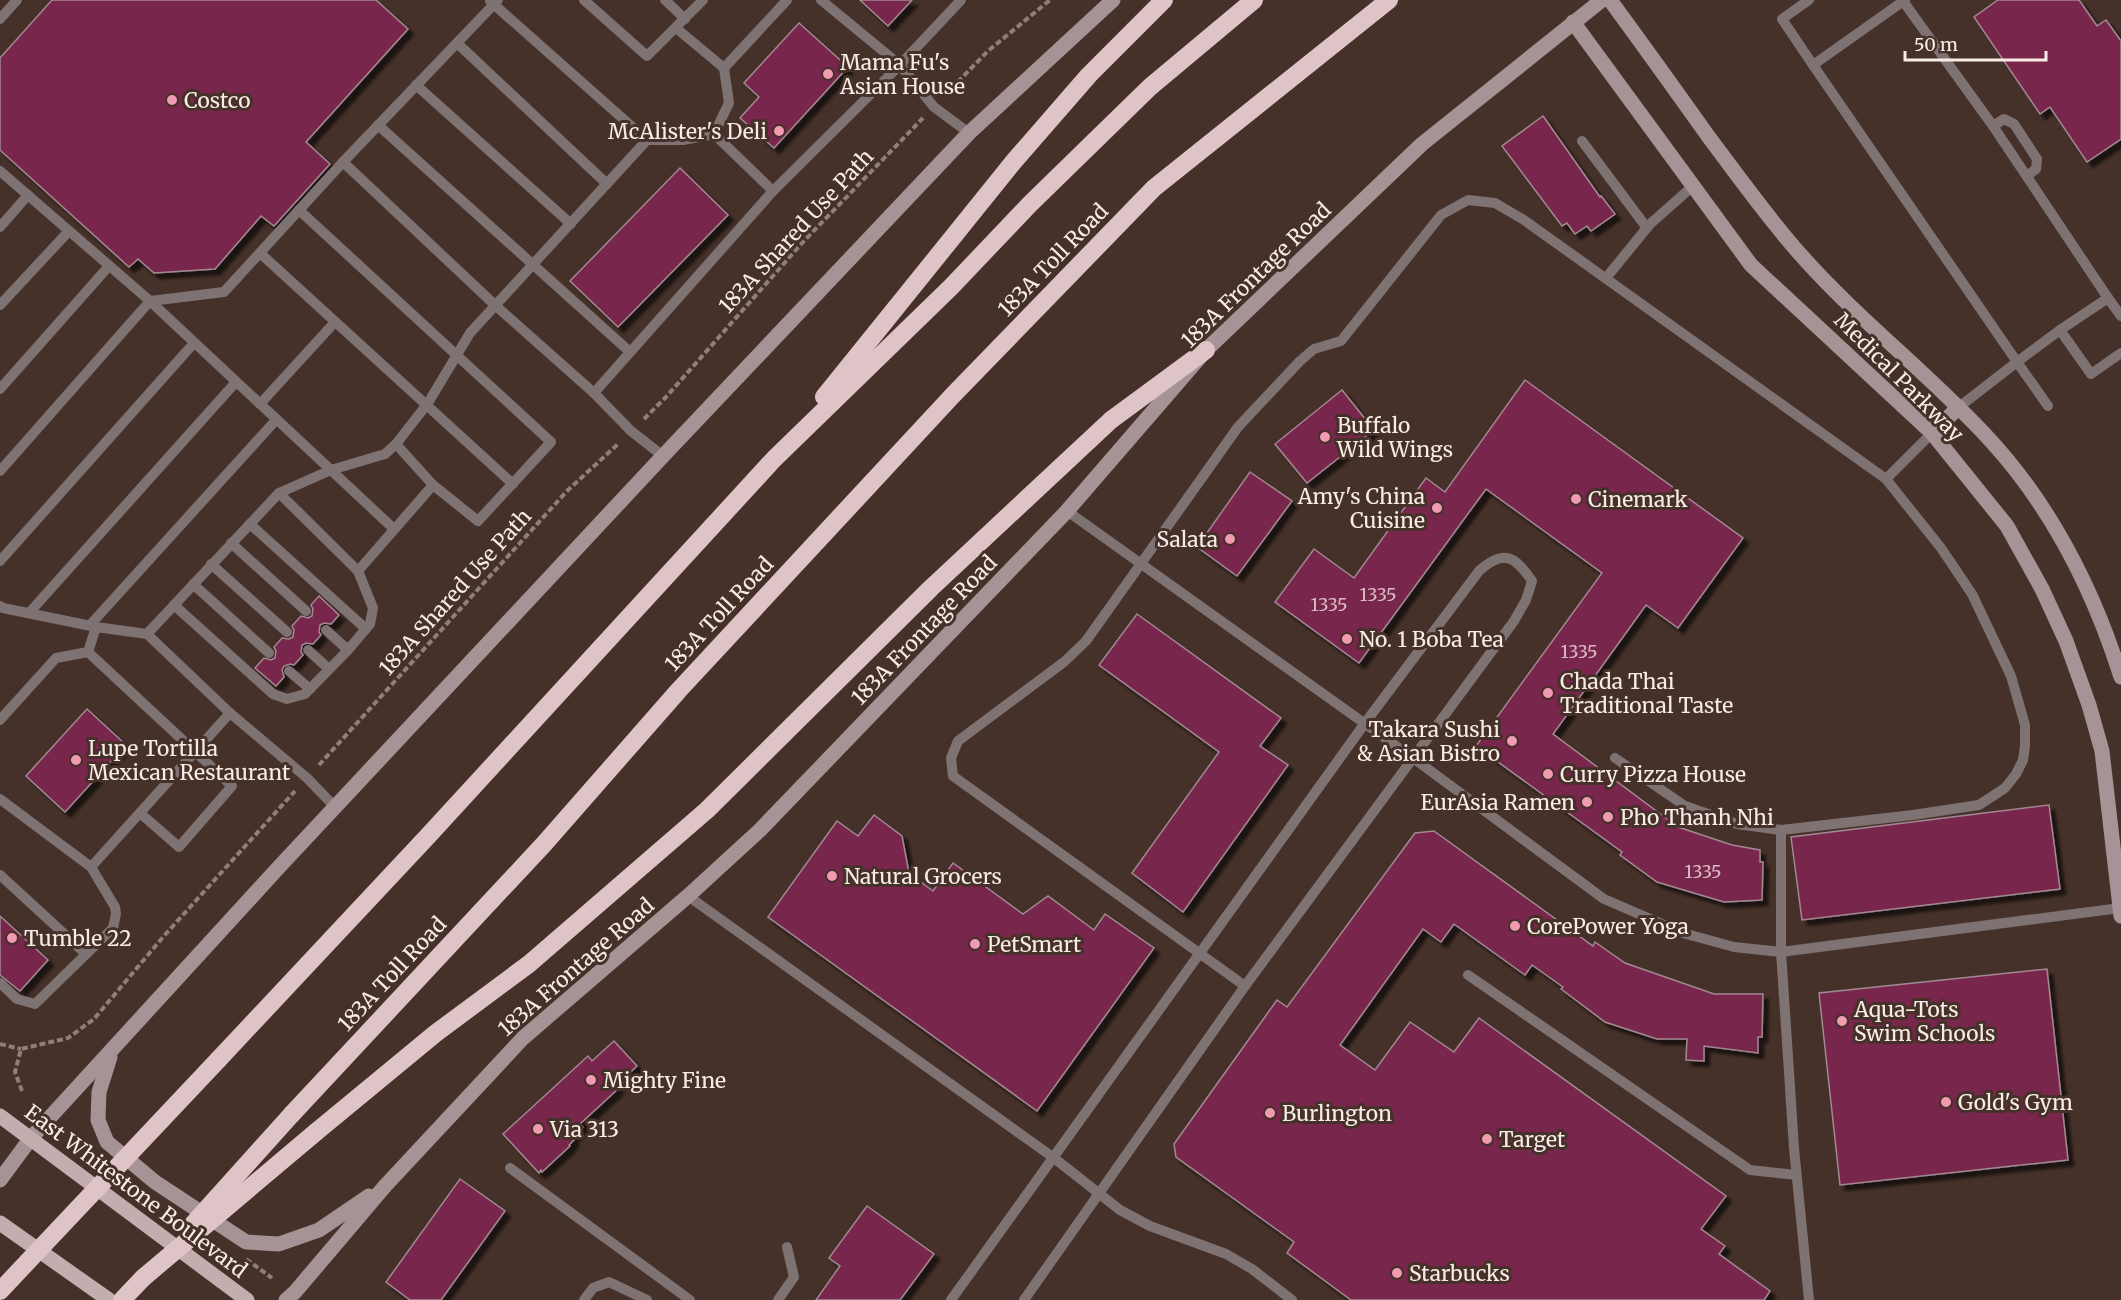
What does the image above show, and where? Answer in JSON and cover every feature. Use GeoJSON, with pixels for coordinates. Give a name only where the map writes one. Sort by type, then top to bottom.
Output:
{"type":"FeatureCollection","features":[{"type":"Feature","properties":{"kind":"highway"},"geometry":{"type":"LineString","coordinates":[[774,459],[1015,160],[1089,75],[1164,0]]}},
{"type":"Feature","properties":{"kind":"highway"},"geometry":{"type":"LineString","coordinates":[[0,1291],[435,828],[774,459],[951,287],[1030,204],[1150,87],[1254,0]]}},
{"type":"Feature","properties":{"kind":"highway","name":"183A Toll Road"},"geometry":{"type":"LineString","coordinates":[[122,1300],[544,844],[679,690],[953,395],[1154,188],[1389,0]]}},
{"type":"Feature","properties":{"kind":"highway"},"geometry":{"type":"LineString","coordinates":[[143,1278],[436,1033],[529,964],[707,810],[931,588],[1110,420],[1206,350]]}},
{"type":"Feature","properties":{"kind":"main road"},"geometry":{"type":"LineString","coordinates":[[0,1180],[31,1138],[335,807],[663,456],[969,133],[1113,0]]}},
{"type":"Feature","properties":{"kind":"main road","name":"183A Frontage Road"},"geometry":{"type":"LineString","coordinates":[[286,1300],[385,1186],[524,1038],[688,896],[760,830],[1067,511],[1206,350],[1422,144],[1602,0]]}},
{"type":"Feature","properties":{"kind":"main road","name":"Medical Parkway"},"geometry":{"type":"LineString","coordinates":[[1610,0],[1760,207],[1801,255],[1852,307],[1959,407],[1993,443],[2028,488],[2063,542],[2090,596],[2121,677]]}},
{"type":"Feature","properties":{"kind":"main road","name":"Medical Parkway"},"geometry":{"type":"LineString","coordinates":[[1573,22],[1751,265],[1932,434],[2007,526],[2042,589],[2066,641],[2089,705],[2102,751],[2121,916]]}},
{"type":"Feature","properties":{"kind":"main road"},"geometry":{"type":"LineString","coordinates":[[1932,434],[1959,407]]}},
{"type":"Feature","properties":{"kind":"main road"},"geometry":{"type":"LineString","coordinates":[[111,1051],[99,1092],[98,1120],[107,1142],[155,1182],[246,1242],[279,1244],[320,1230],[385,1186]]}},
{"type":"Feature","properties":{"kind":"main road","name":"East Whitestone Boulevard"},"geometry":{"type":"LineString","coordinates":[[0,1116],[248,1300]]}},
{"type":"Feature","properties":{"kind":"main road"},"geometry":{"type":"LineString","coordinates":[[0,1223],[109,1300]]}},
{"type":"Feature","properties":{"kind":"lane"},"geometry":{"type":"LineString","coordinates":[[0,19],[17,0]]}},
{"type":"Feature","properties":{"kind":"lane"},"geometry":{"type":"LineString","coordinates":[[584,0],[647,56],[703,0]]}},
{"type":"Feature","properties":{"kind":"lane"},"geometry":{"type":"LineString","coordinates":[[665,0],[685,19]]}},
{"type":"Feature","properties":{"kind":"lane"},"geometry":{"type":"LineString","coordinates":[[724,68],[787,0]]}},
{"type":"Feature","properties":{"kind":"lane"},"geometry":{"type":"LineString","coordinates":[[821,0],[900,65],[934,107],[969,133]]}},
{"type":"Feature","properties":{"kind":"lane"},"geometry":{"type":"LineString","coordinates":[[594,393],[773,191],[900,65],[961,0]]}},
{"type":"Feature","properties":{"kind":"lane"},"geometry":{"type":"LineString","coordinates":[[1809,0],[1782,19],[2048,406]]}},
{"type":"Feature","properties":{"kind":"lane"},"geometry":{"type":"LineString","coordinates":[[1813,65],[1904,1],[1993,126],[2121,316]]}},
{"type":"Feature","properties":{"kind":"lane"},"geometry":{"type":"LineString","coordinates":[[0,471],[150,301],[225,292],[493,2],[647,140],[683,140],[714,134]]}},
{"type":"Feature","properties":{"kind":"lane"},"geometry":{"type":"LineString","coordinates":[[676,28],[724,68],[729,102],[714,134]]}},
{"type":"Feature","properties":{"kind":"lane"},"geometry":{"type":"LineString","coordinates":[[457,43],[608,184]]}},
{"type":"Feature","properties":{"kind":"lane"},"geometry":{"type":"LineString","coordinates":[[416,86],[571,224]]}},
{"type":"Feature","properties":{"kind":"lane"},"geometry":{"type":"LineString","coordinates":[[1993,126],[2004,119],[2014,124],[2037,159],[2036,169],[2027,176]]}},
{"type":"Feature","properties":{"kind":"lane"},"geometry":{"type":"LineString","coordinates":[[378,125],[630,352]]}},
{"type":"Feature","properties":{"kind":"lane"},"geometry":{"type":"LineString","coordinates":[[714,134],[773,191]]}},
{"type":"Feature","properties":{"kind":"lane"},"geometry":{"type":"LineString","coordinates":[[147,634],[279,493],[330,470],[385,454],[396,444],[426,406],[470,333],[647,140]]}},
{"type":"Feature","properties":{"kind":"lane"},"geometry":{"type":"LineString","coordinates":[[1582,141],[1647,228]]}},
{"type":"Feature","properties":{"kind":"lane"},"geometry":{"type":"LineString","coordinates":[[343,162],[496,306],[594,393],[631,431],[663,456]]}},
{"type":"Feature","properties":{"kind":"lane"},"geometry":{"type":"LineString","coordinates":[[0,171],[150,301],[394,529]]}},
{"type":"Feature","properties":{"kind":"lane"},"geometry":{"type":"LineString","coordinates":[[1606,278],[1647,228],[1693,186]]}},
{"type":"Feature","properties":{"kind":"lane"},"geometry":{"type":"LineString","coordinates":[[0,227],[28,195]]}},
{"type":"Feature","properties":{"kind":"lane"},"geometry":{"type":"LineString","coordinates":[[1245,986],[953,776],[951,758],[958,741],[1064,662],[1086,641],[1238,427],[1314,349],[1341,341],[1441,215],[1468,200],[1496,203],[1524,220],[1886,479],[1921,522],[1972,594],[2017,693],[2025,725],[2023,760],[2005,788],[1979,805],[1781,830],[1737,824],[1685,806],[1615,758]]}},
{"type":"Feature","properties":{"kind":"lane"},"geometry":{"type":"LineString","coordinates":[[299,210],[551,442],[478,521],[433,485],[396,444]]}},
{"type":"Feature","properties":{"kind":"lane"},"geometry":{"type":"LineString","coordinates":[[0,305],[69,231]]}},
{"type":"Feature","properties":{"kind":"lane"},"geometry":{"type":"LineString","coordinates":[[260,253],[513,484]]}},
{"type":"Feature","properties":{"kind":"lane"},"geometry":{"type":"LineString","coordinates":[[0,389],[109,266]]}},
{"type":"Feature","properties":{"kind":"lane"},"geometry":{"type":"LineString","coordinates":[[1959,407],[2060,330],[2109,298]]}},
{"type":"Feature","properties":{"kind":"lane"},"geometry":{"type":"LineString","coordinates":[[260,404],[335,322]]}},
{"type":"Feature","properties":{"kind":"lane"},"geometry":{"type":"LineString","coordinates":[[2060,330],[2091,374],[2121,353]]}},
{"type":"Feature","properties":{"kind":"lane"},"geometry":{"type":"LineString","coordinates":[[0,561],[195,343]]}},
{"type":"Feature","properties":{"kind":"lane"},"geometry":{"type":"LineString","coordinates":[[29,613],[236,382]]}},
{"type":"Feature","properties":{"kind":"lane"},"geometry":{"type":"LineString","coordinates":[[88,652],[93,626],[276,420]]}},
{"type":"Feature","properties":{"kind":"lane"},"geometry":{"type":"LineString","coordinates":[[1886,479],[1932,434]]}},
{"type":"Feature","properties":{"kind":"lane"},"geometry":{"type":"LineString","coordinates":[[358,571],[433,485]]}},
{"type":"Feature","properties":{"kind":"lane"},"geometry":{"type":"LineString","coordinates":[[174,605],[273,694],[287,699],[305,694],[348,650],[370,624],[373,608],[358,571],[279,493]]}},
{"type":"Feature","properties":{"kind":"lane"},"geometry":{"type":"LineString","coordinates":[[1067,511],[1365,723],[1604,899],[1683,933],[1734,947],[1781,952],[2121,908]]}},
{"type":"Feature","properties":{"kind":"lane"},"geometry":{"type":"LineString","coordinates":[[250,524],[366,629]]}},
{"type":"Feature","properties":{"kind":"lane"},"geometry":{"type":"LineString","coordinates":[[231,543],[306,611]]}},
{"type":"Feature","properties":{"kind":"lane"},"geometry":{"type":"LineString","coordinates":[[951,1300],[1365,723],[1479,571],[1492,559],[1506,558],[1521,566],[1532,581],[1526,600],[1514,621],[1245,986],[1024,1300]]}},
{"type":"Feature","properties":{"kind":"lane"},"geometry":{"type":"LineString","coordinates":[[211,564],[287,632]]}},
{"type":"Feature","properties":{"kind":"lane"},"geometry":{"type":"LineString","coordinates":[[193,584],[269,653]]}},
{"type":"Feature","properties":{"kind":"lane"},"geometry":{"type":"LineString","coordinates":[[0,606],[93,626],[147,634],[230,713],[307,778],[335,807]]}},
{"type":"Feature","properties":{"kind":"lane"},"geometry":{"type":"LineString","coordinates":[[326,630],[348,650]]}},
{"type":"Feature","properties":{"kind":"lane"},"geometry":{"type":"LineString","coordinates":[[308,650],[329,669]]}},
{"type":"Feature","properties":{"kind":"lane"},"geometry":{"type":"LineString","coordinates":[[0,720],[56,658],[88,652]]}},
{"type":"Feature","properties":{"kind":"lane"},"geometry":{"type":"LineString","coordinates":[[88,652],[232,786],[179,847],[140,813]]}},
{"type":"Feature","properties":{"kind":"lane"},"geometry":{"type":"LineString","coordinates":[[289,671],[310,689]]}},
{"type":"Feature","properties":{"kind":"lane"},"geometry":{"type":"LineString","coordinates":[[92,867],[230,713]]}},
{"type":"Feature","properties":{"kind":"lane"},"geometry":{"type":"LineString","coordinates":[[0,799],[92,867],[115,907],[116,914],[113,928],[35,1004],[17,999],[0,983]]}},
{"type":"Feature","properties":{"kind":"lane"},"geometry":{"type":"LineString","coordinates":[[1781,830],[1781,952],[1796,1175],[1809,1300]]}},
{"type":"Feature","properties":{"kind":"lane"},"geometry":{"type":"LineString","coordinates":[[0,875],[85,953]]}},
{"type":"Feature","properties":{"kind":"lane"},"geometry":{"type":"LineString","coordinates":[[688,896],[1054,1158],[1120,1210],[1150,1227],[1234,1259],[1274,1284],[1292,1300]]}},
{"type":"Feature","properties":{"kind":"lane"},"geometry":{"type":"LineString","coordinates":[[1468,975],[1750,1170],[1796,1175]]}},
{"type":"Feature","properties":{"kind":"lane"},"geometry":{"type":"LineString","coordinates":[[510,1168],[690,1300]]}},
{"type":"Feature","properties":{"kind":"lane"},"geometry":{"type":"LineString","coordinates":[[778,1300],[794,1278],[787,1247]]}},
{"type":"Feature","properties":{"kind":"lane"},"geometry":{"type":"LineString","coordinates":[[584,1300],[593,1288],[609,1282],[646,1300]]}},
{"type":"Feature","properties":{"kind":"path"},"geometry":{"type":"LineString","coordinates":[[945,95],[988,51],[1050,0]]}},
{"type":"Feature","properties":{"kind":"path","name":"183A Shared Use Path"},"geometry":{"type":"LineString","coordinates":[[644,419],[803,242],[922,118]]}},
{"type":"Feature","properties":{"kind":"path","name":"183A Shared Use Path"},"geometry":{"type":"LineString","coordinates":[[318,765],[567,491],[618,444]]}},
{"type":"Feature","properties":{"kind":"path"},"geometry":{"type":"LineString","coordinates":[[0,1044],[21,1048],[68,1038],[94,1019],[163,938],[295,791]]}},
{"type":"Feature","properties":{"kind":"path"},"geometry":{"type":"LineString","coordinates":[[21,1048],[15,1072],[22,1091]]}},
{"type":"Feature","properties":{"kind":"building","name":"Costco"},"geometry":{"type":"Polygon","coordinates":[[[52,0],[376,0],[408,29],[306,142],[330,164],[274,226],[261,216],[215,269],[154,273],[138,259],[129,267],[0,150],[0,58],[52,0]]]}},
{"type":"Feature","properties":{"kind":"building"},"geometry":{"type":"Polygon","coordinates":[[[860,0],[912,0],[888,26],[860,0]]]}},
{"type":"Feature","properties":{"kind":"building"},"geometry":{"type":"Polygon","coordinates":[[[1998,0],[2079,0],[2097,26],[2106,20],[2121,41],[2121,139],[2087,162],[2050,107],[2040,114],[1974,17],[1998,0]]]}},
{"type":"Feature","properties":{"kind":"building"},"geometry":{"type":"Polygon","coordinates":[[[799,23],[848,67],[774,148],[740,118],[759,97],[744,83],[799,23]]]}},
{"type":"Feature","properties":{"kind":"building"},"geometry":{"type":"Polygon","coordinates":[[[1543,116],[1600,197],[1615,214],[1591,231],[1587,226],[1575,234],[1567,223],[1562,226],[1502,146],[1543,116]]]}},
{"type":"Feature","properties":{"kind":"building"},"geometry":{"type":"Polygon","coordinates":[[[680,168],[728,215],[618,327],[570,281],[680,168]]]}},
{"type":"Feature","properties":{"kind":"building"},"geometry":{"type":"Polygon","coordinates":[[[1525,380],[1743,538],[1678,628],[1646,605],[1553,734],[1678,827],[1732,845],[1760,850],[1760,862],[1763,862],[1762,900],[1724,902],[1657,882],[1620,855],[1622,852],[1476,746],[1602,573],[1486,489],[1359,663],[1275,602],[1314,549],[1354,578],[1426,478],[1445,492],[1525,380]]]}},
{"type":"Feature","properties":{"kind":"building","name":"Buffalo Wild Wings"},"geometry":{"type":"Polygon","coordinates":[[[1342,390],[1374,430],[1307,483],[1275,444],[1342,390]]]}},
{"type":"Feature","properties":{"kind":"building"},"geometry":{"type":"Polygon","coordinates":[[[1250,472],[1292,501],[1237,576],[1197,547],[1250,472]]]}},
{"type":"Feature","properties":{"kind":"building"},"geometry":{"type":"Polygon","coordinates":[[[319,596],[339,615],[331,624],[320,625],[321,635],[313,644],[302,645],[303,655],[294,665],[284,666],[282,670],[284,677],[276,686],[255,668],[264,658],[271,660],[275,658],[274,647],[282,638],[293,637],[292,626],[301,616],[308,618],[312,616],[311,605],[319,596]]]}},
{"type":"Feature","properties":{"kind":"building"},"geometry":{"type":"Polygon","coordinates":[[[1137,614],[1281,718],[1260,746],[1288,765],[1183,912],[1132,873],[1219,752],[1099,665],[1137,614]]]}},
{"type":"Feature","properties":{"kind":"building","name":"Lupe Tortilla Mexican Restaurant"},"geometry":{"type":"Polygon","coordinates":[[[87,709],[126,745],[65,812],[26,776],[87,709]]]}},
{"type":"Feature","properties":{"kind":"building"},"geometry":{"type":"Polygon","coordinates":[[[2049,805],[2060,889],[1802,920],[1791,837],[2049,805]]]}},
{"type":"Feature","properties":{"kind":"building"},"geometry":{"type":"Polygon","coordinates":[[[874,815],[902,836],[909,873],[933,891],[953,863],[1023,914],[1048,896],[1094,930],[1105,914],[1154,948],[1037,1111],[768,917],[837,821],[858,836],[874,815]]]}},
{"type":"Feature","properties":{"kind":"building","name":"Target"},"geometry":{"type":"Polygon","coordinates":[[[1434,831],[1593,946],[1595,942],[1625,963],[1714,994],[1763,994],[1762,1037],[1758,1037],[1758,1053],[1704,1046],[1704,1061],[1686,1060],[1687,1039],[1657,1039],[1605,1022],[1532,965],[1525,975],[1454,924],[1441,942],[1423,929],[1340,1045],[1375,1070],[1410,1022],[1454,1052],[1479,1018],[1726,1196],[1701,1229],[1725,1246],[1719,1254],[1770,1291],[1764,1300],[1351,1300],[1287,1253],[1294,1242],[1176,1157],[1174,1144],[1277,1000],[1287,1007],[1415,833],[1434,831]]]}},
{"type":"Feature","properties":{"kind":"building","name":"Tumble 22"},"geometry":{"type":"Polygon","coordinates":[[[0,916],[48,960],[20,991],[0,975],[0,916]]]}},
{"type":"Feature","properties":{"kind":"building","name":"Gold's Gym"},"geometry":{"type":"Polygon","coordinates":[[[2047,969],[2068,1160],[1840,1185],[1819,993],[2047,969]]]}},
{"type":"Feature","properties":{"kind":"building"},"geometry":{"type":"Polygon","coordinates":[[[614,1041],[637,1066],[616,1086],[618,1089],[580,1124],[583,1127],[571,1138],[574,1140],[570,1146],[539,1173],[503,1134],[588,1056],[592,1061],[614,1041]]]}},
{"type":"Feature","properties":{"kind":"building"},"geometry":{"type":"Polygon","coordinates":[[[460,1179],[505,1211],[441,1300],[410,1300],[386,1282],[460,1179]]]}},
{"type":"Feature","properties":{"kind":"building"},"geometry":{"type":"Polygon","coordinates":[[[867,1206],[934,1254],[900,1300],[816,1300],[840,1266],[829,1258],[867,1206]]]}},
{"type":"Feature","properties":{"kind":"place","name":"Mama Fu's Asian House"},"geometry":{"type":"Point","coordinates":[828,74]}},
{"type":"Feature","properties":{"kind":"place","name":"Costco"},"geometry":{"type":"Point","coordinates":[172,100]}},
{"type":"Feature","properties":{"kind":"place","name":"McAlister's Deli"},"geometry":{"type":"Point","coordinates":[779,131]}},
{"type":"Feature","properties":{"kind":"place","name":"Buffalo Wild Wings"},"geometry":{"type":"Point","coordinates":[1325,437]}},
{"type":"Feature","properties":{"kind":"place","name":"Cinemark"},"geometry":{"type":"Point","coordinates":[1576,499]}},
{"type":"Feature","properties":{"kind":"place","name":"Amy's China Cuisine"},"geometry":{"type":"Point","coordinates":[1437,508]}},
{"type":"Feature","properties":{"kind":"place","name":"Salata"},"geometry":{"type":"Point","coordinates":[1230,539]}},
{"type":"Feature","properties":{"kind":"place","name":"No. 1 Boba Tea"},"geometry":{"type":"Point","coordinates":[1347,639]}},
{"type":"Feature","properties":{"kind":"place","name":"Chada Thai Traditional Taste"},"geometry":{"type":"Point","coordinates":[1548,693]}},
{"type":"Feature","properties":{"kind":"place","name":"Takara Sushi & Asian Bistro"},"geometry":{"type":"Point","coordinates":[1512,741]}},
{"type":"Feature","properties":{"kind":"place","name":"Lupe Tortilla Mexican Restaurant"},"geometry":{"type":"Point","coordinates":[76,760]}},
{"type":"Feature","properties":{"kind":"place","name":"Curry Pizza House"},"geometry":{"type":"Point","coordinates":[1548,774]}},
{"type":"Feature","properties":{"kind":"place","name":"EurAsia Ramen"},"geometry":{"type":"Point","coordinates":[1587,802]}},
{"type":"Feature","properties":{"kind":"place","name":"Pho Thanh Nhi"},"geometry":{"type":"Point","coordinates":[1608,817]}},
{"type":"Feature","properties":{"kind":"place","name":"Natural Grocers"},"geometry":{"type":"Point","coordinates":[832,876]}},
{"type":"Feature","properties":{"kind":"place","name":"CorePower Yoga"},"geometry":{"type":"Point","coordinates":[1515,926]}},
{"type":"Feature","properties":{"kind":"place","name":"Tumble 22"},"geometry":{"type":"Point","coordinates":[12,938]}},
{"type":"Feature","properties":{"kind":"place","name":"PetSmart"},"geometry":{"type":"Point","coordinates":[975,944]}},
{"type":"Feature","properties":{"kind":"place","name":"Aqua-Tots Swim Schools"},"geometry":{"type":"Point","coordinates":[1842,1021]}},
{"type":"Feature","properties":{"kind":"place","name":"Mighty Fine"},"geometry":{"type":"Point","coordinates":[591,1080]}},
{"type":"Feature","properties":{"kind":"place","name":"Gold's Gym"},"geometry":{"type":"Point","coordinates":[1946,1102]}},
{"type":"Feature","properties":{"kind":"place","name":"Burlington"},"geometry":{"type":"Point","coordinates":[1270,1113]}},
{"type":"Feature","properties":{"kind":"place","name":"Via 313"},"geometry":{"type":"Point","coordinates":[538,1129]}},
{"type":"Feature","properties":{"kind":"place","name":"Target"},"geometry":{"type":"Point","coordinates":[1487,1139]}},
{"type":"Feature","properties":{"kind":"place","name":"Starbucks"},"geometry":{"type":"Point","coordinates":[1397,1273]}}]}
